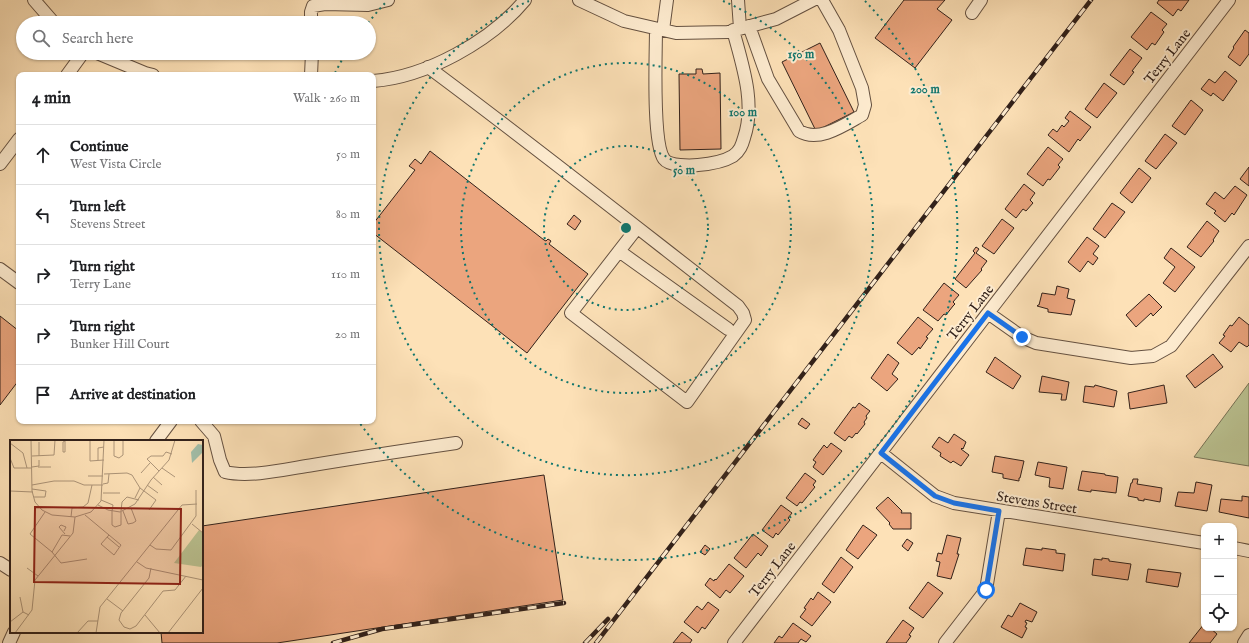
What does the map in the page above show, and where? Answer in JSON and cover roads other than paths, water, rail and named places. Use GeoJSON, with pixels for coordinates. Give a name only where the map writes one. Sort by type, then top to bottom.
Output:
{"type":"FeatureCollection","features":[{"type":"Feature","properties":{"kind":"street"},"geometry":{"type":"LineString","coordinates":[[34,0],[48,16]]}},
{"type":"Feature","properties":{"kind":"street"},"geometry":{"type":"LineString","coordinates":[[311,16],[313,6],[325,4],[368,5],[388,0]]}},
{"type":"Feature","properties":{"kind":"street"},"geometry":{"type":"LineString","coordinates":[[376,81],[390,80],[437,64],[481,40],[518,8],[525,0]]}},
{"type":"Feature","properties":{"kind":"street"},"geometry":{"type":"LineString","coordinates":[[579,0],[624,22],[676,33],[728,32],[776,19],[813,0]]}},
{"type":"Feature","properties":{"kind":"street"},"geometry":{"type":"LineString","coordinates":[[667,0],[660,29],[656,68],[658,133],[660,149],[664,160],[670,164],[691,166],[714,163],[733,156],[741,147],[747,129],[748,100],[738,0]]}},
{"type":"Feature","properties":{"kind":"street"},"geometry":{"type":"LineString","coordinates":[[741,28],[768,79],[799,132],[805,135],[815,136],[838,129],[862,115],[865,105],[862,88],[839,30],[822,0]]}},
{"type":"Feature","properties":{"kind":"street"},"geometry":{"type":"LineString","coordinates":[[972,13],[981,0]]}},
{"type":"Feature","properties":{"kind":"street","name":"Terry Lane"},"geometry":{"type":"LineString","coordinates":[[734,643],[1229,0]]}},
{"type":"Feature","properties":{"kind":"street"},"geometry":{"type":"LineString","coordinates":[[69,72],[78,60]]}},
{"type":"Feature","properties":{"kind":"street"},"geometry":{"type":"LineString","coordinates":[[114,60],[143,72]]}},
{"type":"Feature","properties":{"kind":"street"},"geometry":{"type":"LineString","coordinates":[[311,72],[312,60]]}},
{"type":"Feature","properties":{"kind":"street"},"geometry":{"type":"LineString","coordinates":[[428,67],[497,118],[738,306],[743,313],[745,320],[687,402],[571,313],[638,228]]}},
{"type":"Feature","properties":{"kind":"street"},"geometry":{"type":"LineString","coordinates":[[746,86],[768,79]]}},
{"type":"Feature","properties":{"kind":"street"},"geometry":{"type":"LineString","coordinates":[[0,164],[16,143]]}},
{"type":"Feature","properties":{"kind":"street"},"geometry":{"type":"LineString","coordinates":[[988,313],[1022,337],[1036,343],[1130,358],[1153,356],[1171,346],[1249,246]]}},
{"type":"Feature","properties":{"kind":"street"},"geometry":{"type":"LineString","coordinates":[[620,251],[728,329]]}},
{"type":"Feature","properties":{"kind":"street"},"geometry":{"type":"LineString","coordinates":[[0,269],[16,281]]}},
{"type":"Feature","properties":{"kind":"street"},"geometry":{"type":"LineString","coordinates":[[157,440],[169,424]]}},
{"type":"Feature","properties":{"kind":"street"},"geometry":{"type":"LineString","coordinates":[[204,424],[214,436],[220,460],[225,472],[234,474],[278,470],[456,443]]}},
{"type":"Feature","properties":{"kind":"street","name":"Stevens Street"},"geometry":{"type":"LineString","coordinates":[[881,453],[935,496],[954,503],[1201,543]]}},
{"type":"Feature","properties":{"kind":"street"},"geometry":{"type":"LineString","coordinates":[[945,643],[986,590],[999,511]]}},
{"type":"Feature","properties":{"kind":"street"},"geometry":{"type":"LineString","coordinates":[[1237,549],[1249,551]]}},
{"type":"Feature","properties":{"kind":"street"},"geometry":{"type":"LineString","coordinates":[[0,563],[10,569]]}},
{"type":"Feature","properties":{"kind":"street"},"geometry":{"type":"LineString","coordinates":[[9,643],[14,633]]}},
{"type":"Feature","properties":{"kind":"street"},"geometry":{"type":"LineString","coordinates":[[1244,643],[1249,635]]}},
{"type":"Feature","properties":{"kind":"railway"},"geometry":{"type":"LineString","coordinates":[[596,643],[1091,0]]}},
{"type":"Feature","properties":{"kind":"railway"},"geometry":{"type":"LineString","coordinates":[[333,643],[382,629],[564,603]]}},
{"type":"Feature","properties":{"kind":"railway"},"geometry":{"type":"LineString","coordinates":[[585,643],[608,619]]}}]}
